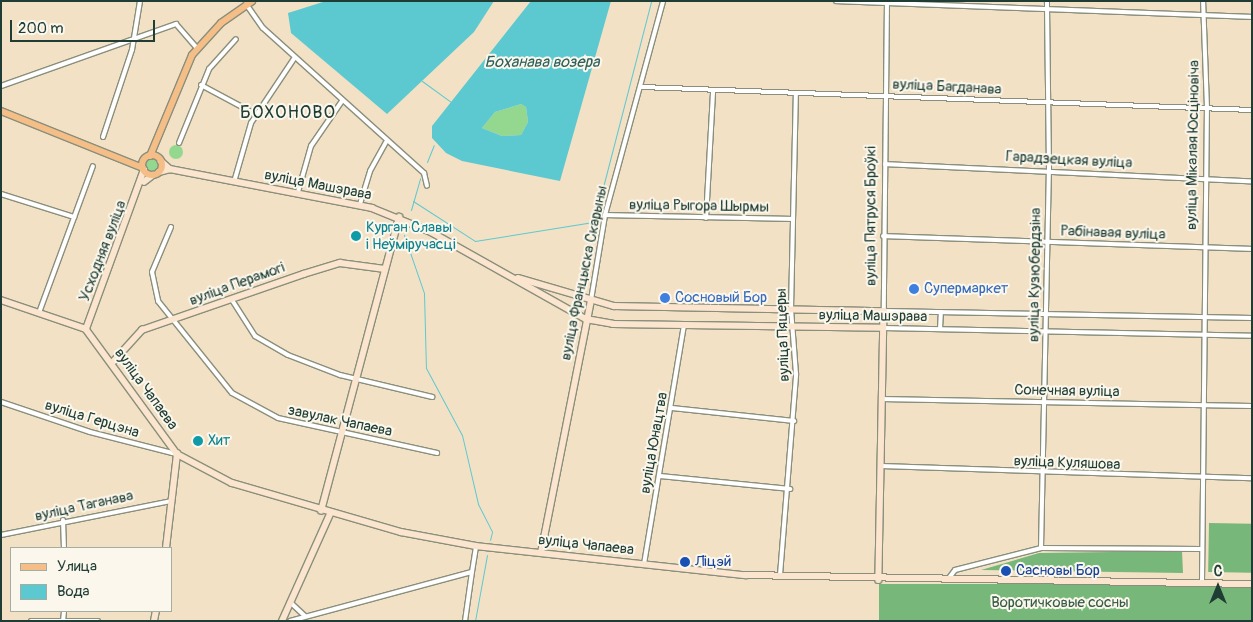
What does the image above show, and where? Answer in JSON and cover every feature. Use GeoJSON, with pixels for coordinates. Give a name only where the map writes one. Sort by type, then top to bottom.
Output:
{"type":"FeatureCollection","features":[{"type":"Feature","properties":{"kind":"main road"},"geometry":{"type":"LineString","coordinates":[[144,169],[148,156],[157,146],[179,82],[197,48],[249,3]]}},
{"type":"Feature","properties":{"kind":"main road"},"geometry":{"type":"LineString","coordinates":[[1,111],[126,158],[144,169],[156,173],[160,160],[157,146]]}},
{"type":"Feature","properties":{"kind":"main road"},"geometry":{"type":"LineString","coordinates":[[126,158],[148,156],[160,160]]}},
{"type":"Feature","properties":{"kind":"street"},"geometry":{"type":"LineString","coordinates":[[103,137],[132,40],[140,1]]}},
{"type":"Feature","properties":{"kind":"street","name":"вуліца Францыска Скарыны"},"geometry":{"type":"LineString","coordinates":[[541,553],[605,215],[642,87],[663,1]]}},
{"type":"Feature","properties":{"kind":"street"},"geometry":{"type":"LineString","coordinates":[[836,1],[1047,8],[1252,18]]}},
{"type":"Feature","properties":{"kind":"street","name":"вуліца Кузюбердзіна"},"geometry":{"type":"LineString","coordinates":[[1041,548],[1049,170],[1047,1]]}},
{"type":"Feature","properties":{"kind":"street","name":"вуліца Мікалая Юсціновіча"},"geometry":{"type":"LineString","coordinates":[[1202,582],[1200,478],[1202,247],[1206,179],[1207,108],[1204,1]]}},
{"type":"Feature","properties":{"kind":"street","name":"вуліца Пятруся Броўкі"},"geometry":{"type":"LineString","coordinates":[[879,580],[884,311],[884,94],[887,2]]}},
{"type":"Feature","properties":{"kind":"street"},"geometry":{"type":"LineString","coordinates":[[249,3],[295,57],[386,142],[424,173],[427,186]]}},
{"type":"Feature","properties":{"kind":"street"},"geometry":{"type":"LineString","coordinates":[[1,86],[176,24],[197,48]]}},
{"type":"Feature","properties":{"kind":"street"},"geometry":{"type":"LineString","coordinates":[[179,143],[201,85],[215,60],[236,39]]}},
{"type":"Feature","properties":{"kind":"street"},"geometry":{"type":"LineString","coordinates":[[234,182],[244,139],[255,114],[295,57]]}},
{"type":"Feature","properties":{"kind":"street"},"geometry":{"type":"LineString","coordinates":[[201,85],[255,114]]}},
{"type":"Feature","properties":{"kind":"street","name":"вуліца Багданава"},"geometry":{"type":"LineString","coordinates":[[642,87],[796,94],[884,94],[1049,104],[1252,110]]}},
{"type":"Feature","properties":{"kind":"street"},"geometry":{"type":"LineString","coordinates":[[706,218],[713,91]]}},
{"type":"Feature","properties":{"kind":"street","name":"вуліца Пяцеры"},"geometry":{"type":"LineString","coordinates":[[780,576],[790,490],[794,421],[795,327],[792,309],[796,94]]}},
{"type":"Feature","properties":{"kind":"street"},"geometry":{"type":"LineString","coordinates":[[298,192],[311,146],[342,101]]}},
{"type":"Feature","properties":{"kind":"street"},"geometry":{"type":"LineString","coordinates":[[360,204],[370,171],[386,142]]}},
{"type":"Feature","properties":{"kind":"street"},"geometry":{"type":"LineString","coordinates":[[160,160],[170,169]]}},
{"type":"Feature","properties":{"kind":"street","name":"Гарадзецкая вуліца"},"geometry":{"type":"LineString","coordinates":[[885,164],[1049,170],[1252,181]]}},
{"type":"Feature","properties":{"kind":"street"},"geometry":{"type":"LineString","coordinates":[[40,310],[93,166]]}},
{"type":"Feature","properties":{"kind":"street","name":"Усходняя вуліца"},"geometry":{"type":"LineString","coordinates":[[86,329],[144,182],[144,169]]}},
{"type":"Feature","properties":{"kind":"street","name":"вуліца Машэрава"},"geometry":{"type":"LineString","coordinates":[[156,173],[170,169],[298,192],[360,204],[399,217],[507,274],[586,320],[684,326],[940,329],[1252,336]]}},
{"type":"Feature","properties":{"kind":"street","name":"Усходняя вуліца"},"geometry":{"type":"LineString","coordinates":[[144,182],[156,173]]}},
{"type":"Feature","properties":{"kind":"street"},"geometry":{"type":"LineString","coordinates":[[1,194],[74,216]]}},
{"type":"Feature","properties":{"kind":"street","name":"вуліца Рыгора Шырмы"},"geometry":{"type":"LineString","coordinates":[[605,215],[793,219]]}},
{"type":"Feature","properties":{"kind":"street"},"geometry":{"type":"LineString","coordinates":[[321,511],[399,217]]}},
{"type":"Feature","properties":{"kind":"street","name":"завулак Чапаева"},"geometry":{"type":"LineString","coordinates":[[171,227],[152,272],[158,301],[232,393],[278,418],[437,453]]}},
{"type":"Feature","properties":{"kind":"street","name":"Рабінавая вуліца"},"geometry":{"type":"LineString","coordinates":[[883,236],[1252,249]]}},
{"type":"Feature","properties":{"kind":"street","name":"вуліца Перамогі"},"geometry":{"type":"LineString","coordinates":[[112,363],[142,330],[340,263],[384,268]]}},
{"type":"Feature","properties":{"kind":"street","name":"вуліца Машэрава"},"geometry":{"type":"LineString","coordinates":[[507,274],[590,302],[614,306],[1252,318]]}},
{"type":"Feature","properties":{"kind":"street"},"geometry":{"type":"LineString","coordinates":[[1,300],[40,310],[86,329]]}},
{"type":"Feature","properties":{"kind":"street"},"geometry":{"type":"LineString","coordinates":[[232,300],[254,336],[300,361],[356,378],[432,397]]}},
{"type":"Feature","properties":{"kind":"street"},"geometry":{"type":"LineString","coordinates":[[940,329],[941,312]]}},
{"type":"Feature","properties":{"kind":"street","name":"вуліца Юнацтва"},"geometry":{"type":"LineString","coordinates":[[644,564],[672,408],[684,326]]}},
{"type":"Feature","properties":{"kind":"street","name":"вуліца Чапаева"},"geometry":{"type":"LineString","coordinates":[[86,329],[177,454],[232,482],[330,514],[476,546],[780,576],[879,580],[949,578],[1252,584]]}},
{"type":"Feature","properties":{"kind":"street","name":"Сонечная вуліца"},"geometry":{"type":"LineString","coordinates":[[882,399],[1252,406]]}},
{"type":"Feature","properties":{"kind":"street","name":"вуліца Герцэна"},"geometry":{"type":"LineString","coordinates":[[1,402],[90,432],[177,454]]}},
{"type":"Feature","properties":{"kind":"street"},"geometry":{"type":"LineString","coordinates":[[672,408],[794,421]]}},
{"type":"Feature","properties":{"kind":"street"},"geometry":{"type":"LineString","coordinates":[[166,547],[177,454]]}},
{"type":"Feature","properties":{"kind":"street","name":"вуліца Куляшова"},"geometry":{"type":"LineString","coordinates":[[881,466],[1042,474],[1252,478]]}},
{"type":"Feature","properties":{"kind":"street"},"geometry":{"type":"LineString","coordinates":[[660,476],[790,490]]}},
{"type":"Feature","properties":{"kind":"street","name":"вуліца Таганава"},"geometry":{"type":"LineString","coordinates":[[1,536],[63,520],[171,501]]}},
{"type":"Feature","properties":{"kind":"street"},"geometry":{"type":"LineString","coordinates":[[282,621],[330,514]]}},
{"type":"Feature","properties":{"kind":"street"},"geometry":{"type":"LineString","coordinates":[[63,520],[64,547]]}},
{"type":"Feature","properties":{"kind":"street"},"geometry":{"type":"LineString","coordinates":[[465,621],[476,546]]}},
{"type":"Feature","properties":{"kind":"street"},"geometry":{"type":"LineString","coordinates":[[949,578],[955,570],[1041,548],[1201,549]]}},
{"type":"Feature","properties":{"kind":"street"},"geometry":{"type":"LineString","coordinates":[[290,621],[472,572]]}},
{"type":"Feature","properties":{"kind":"street"},"geometry":{"type":"LineString","coordinates":[[291,603],[305,616]]}},
{"type":"Feature","properties":{"kind":"street"},"geometry":{"type":"LineString","coordinates":[[31,621],[64,619],[98,621]]}},
{"type":"Feature","properties":{"kind":"green space"},"geometry":{"type":"Polygon","coordinates":[[[521,104],[526,107],[528,122],[521,135],[502,136],[482,128],[495,112],[521,104]]]}},
{"type":"Feature","properties":{"kind":"green space"},"geometry":{"type":"Polygon","coordinates":[[[176,145],[181,147],[183,152],[181,157],[176,159],[171,157],[169,152],[171,147],[176,145]]]}},
{"type":"Feature","properties":{"kind":"green space"},"geometry":{"type":"Polygon","coordinates":[[[149,158],[155,158],[159,165],[155,172],[149,172],[145,168],[145,162],[149,158]]]}},
{"type":"Feature","properties":{"kind":"green space"},"geometry":{"type":"Polygon","coordinates":[[[1209,523],[1252,524],[1251,573],[1208,572],[1209,523]]]}},
{"type":"Feature","properties":{"kind":"green space"},"geometry":{"type":"Polygon","coordinates":[[[1182,551],[1183,573],[981,570],[1039,553],[1182,551]]]}},
{"type":"Feature","properties":{"kind":"green space","name":"Воротичковые сосны"},"geometry":{"type":"Polygon","coordinates":[[[879,584],[1252,584],[1252,621],[879,621],[879,584]]]}},
{"type":"Feature","properties":{"kind":"water","name":"Боханава возера"},"geometry":{"type":"Polygon","coordinates":[[[326,1],[494,1],[474,32],[387,114],[291,33],[288,13],[326,1]]]}},
{"type":"Feature","properties":{"kind":"water","name":"Боханава возера"},"geometry":{"type":"Polygon","coordinates":[[[531,1],[611,1],[560,181],[462,161],[446,153],[432,138],[432,126],[531,1]],[[521,104],[495,112],[482,128],[502,136],[521,135],[528,122],[526,107],[521,104]]]}},
{"type":"Feature","properties":{"kind":"waterway"},"geometry":{"type":"LineString","coordinates":[[413,201],[475,241],[594,222],[651,1]]}},
{"type":"Feature","properties":{"kind":"waterway"},"geometry":{"type":"LineString","coordinates":[[422,81],[451,102]]}},
{"type":"Feature","properties":{"kind":"waterway"},"geometry":{"type":"LineString","coordinates":[[427,162],[434,145]]}},
{"type":"Feature","properties":{"kind":"waterway"},"geometry":{"type":"LineString","coordinates":[[411,210],[420,178]]}},
{"type":"Feature","properties":{"kind":"waterway"},"geometry":{"type":"LineString","coordinates":[[404,235],[424,293],[426,368],[462,435],[478,504],[492,532],[490,540]]}},
{"type":"Feature","properties":{"kind":"waterway"},"geometry":{"type":"LineString","coordinates":[[475,621],[487,555]]}},
{"type":"Feature","properties":{"kind":"place","name":"Курган Славы і Неўміручасці"},"geometry":{"type":"Point","coordinates":[356,236]}},
{"type":"Feature","properties":{"kind":"place","name":"Супермаркет"},"geometry":{"type":"Point","coordinates":[914,289]}},
{"type":"Feature","properties":{"kind":"place","name":"Сосновый Бор"},"geometry":{"type":"Point","coordinates":[665,298]}},
{"type":"Feature","properties":{"kind":"place","name":"Хит"},"geometry":{"type":"Point","coordinates":[198,441]}},
{"type":"Feature","properties":{"kind":"place","name":"Ліцэй"},"geometry":{"type":"Point","coordinates":[685,562]}},
{"type":"Feature","properties":{"kind":"place","name":"Сасновы Бор"},"geometry":{"type":"Point","coordinates":[1006,571]}},
{"type":"Feature","properties":{"kind":"district","name":"БОХОНОВО"},"geometry":{"type":"Point","coordinates":[288,113]}}]}
